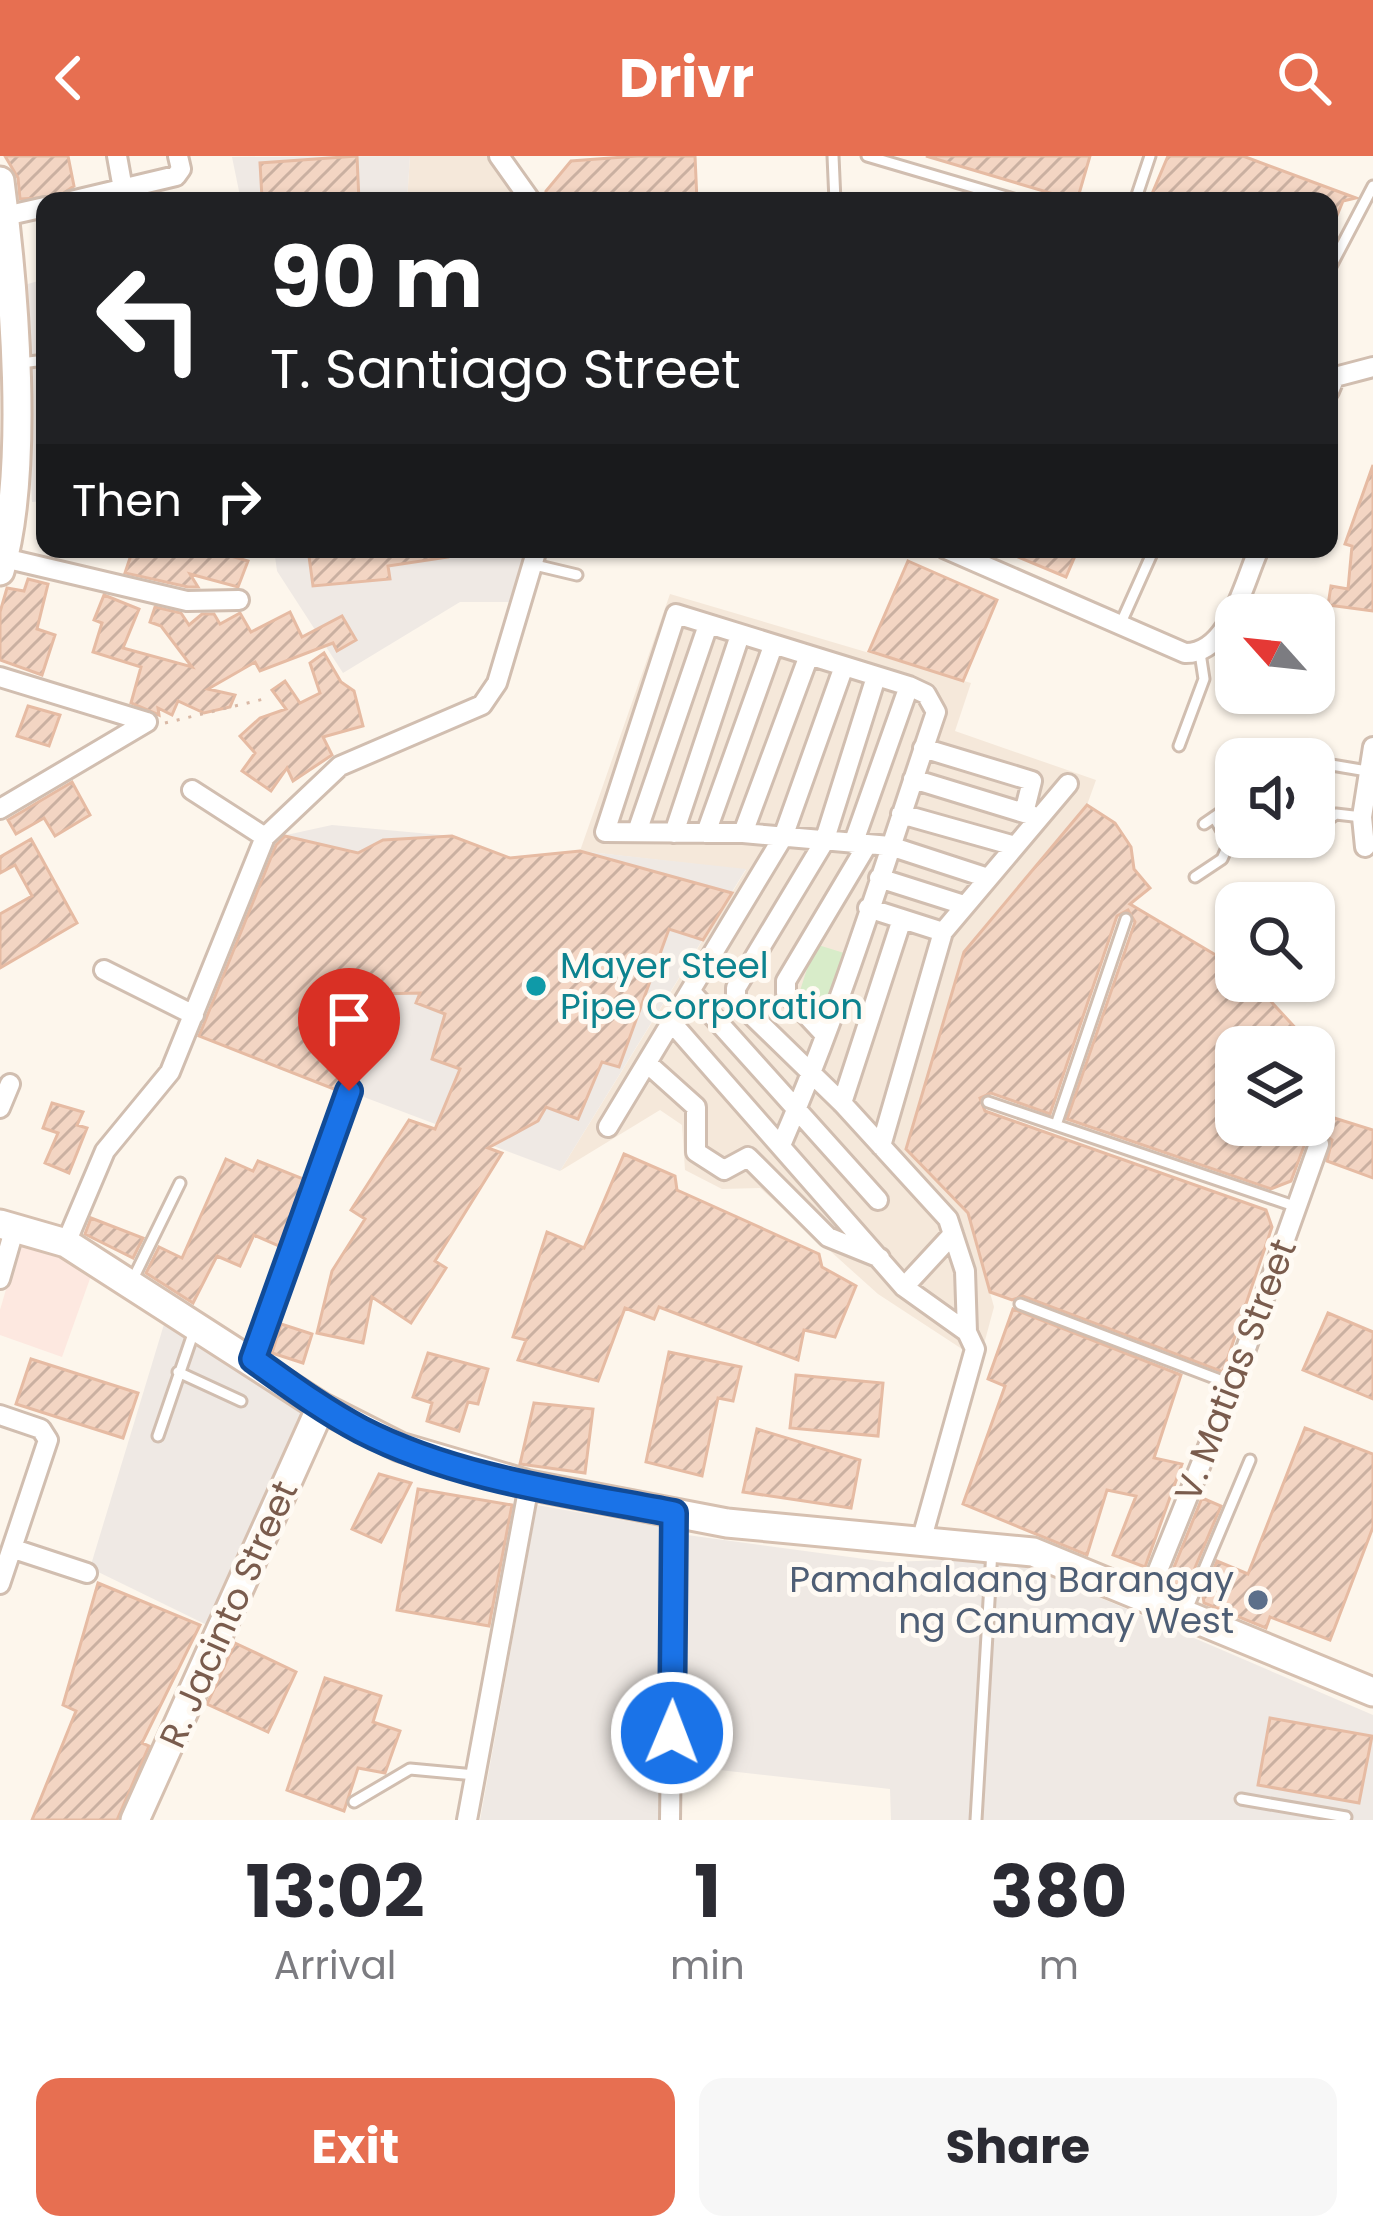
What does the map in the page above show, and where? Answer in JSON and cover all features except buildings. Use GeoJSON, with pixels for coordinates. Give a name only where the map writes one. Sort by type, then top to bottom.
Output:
{"type":"FeatureCollection","features":[{"type":"Feature","properties":{"kind":"main road"},"geometry":{"type":"LineString","coordinates":[[0,181],[13,363],[14,498],[2,564]]}},
{"type":"Feature","properties":{"kind":"main road"},"geometry":{"type":"LineString","coordinates":[[8,1226],[66,1243],[132,1281],[322,1408],[400,1447],[529,1485],[674,1513],[920,1545],[992,1544],[1056,1558],[1373,1692]]}},
{"type":"Feature","properties":{"kind":"main road","name":"R. Jacinto Street"},"geometry":{"type":"LineString","coordinates":[[135,1820],[322,1408]]}},
{"type":"Feature","properties":{"kind":"street"},"geometry":{"type":"LineString","coordinates":[[116,156],[123,189]]}},
{"type":"Feature","properties":{"kind":"street"},"geometry":{"type":"LineString","coordinates":[[499,156],[525,192]]}},
{"type":"Feature","properties":{"kind":"street"},"geometry":{"type":"LineString","coordinates":[[110,192],[177,166]]}},
{"type":"Feature","properties":{"kind":"street"},"geometry":{"type":"LineString","coordinates":[[5,216],[36,209]]}},
{"type":"Feature","properties":{"kind":"street"},"geometry":{"type":"LineString","coordinates":[[1338,376],[1373,367]]}},
{"type":"Feature","properties":{"kind":"street"},"geometry":{"type":"LineString","coordinates":[[66,1243],[105,1151],[170,1072],[265,837],[340,766],[482,705],[497,683],[536,558]]}},
{"type":"Feature","properties":{"kind":"street"},"geometry":{"type":"LineString","coordinates":[[967,558],[1185,653],[1200,653],[1217,643],[1255,558]]}},
{"type":"Feature","properties":{"kind":"street"},"geometry":{"type":"LineString","coordinates":[[2,564],[187,602],[239,600]]}},
{"type":"Feature","properties":{"kind":"street"},"geometry":{"type":"LineString","coordinates":[[782,1143],[825,1035],[868,908],[879,878],[890,846],[901,814],[913,779],[935,712],[926,694],[909,686],[676,614],[603,829],[611,835],[743,833],[890,846],[988,878]]}},
{"type":"Feature","properties":{"kind":"street"},"geometry":{"type":"LineString","coordinates":[[638,832],[708,625]]}},
{"type":"Feature","properties":{"kind":"street"},"geometry":{"type":"LineString","coordinates":[[674,833],[740,635]]}},
{"type":"Feature","properties":{"kind":"street"},"geometry":{"type":"LineString","coordinates":[[706,833],[773,646]]}},
{"type":"Feature","properties":{"kind":"street"},"geometry":{"type":"LineString","coordinates":[[743,833],[808,658]]}},
{"type":"Feature","properties":{"kind":"street"},"geometry":{"type":"LineString","coordinates":[[608,1127],[783,837],[843,669]]}},
{"type":"Feature","properties":{"kind":"street"},"geometry":{"type":"LineString","coordinates":[[0,677],[147,722]]}},
{"type":"Feature","properties":{"kind":"street"},"geometry":{"type":"LineString","coordinates":[[876,677],[824,842],[736,988],[736,1000],[842,1103],[949,1219],[964,1271],[967,1332],[976,1349],[920,1545]]}},
{"type":"Feature","properties":{"kind":"street"},"geometry":{"type":"LineString","coordinates":[[825,1035],[786,993],[786,981],[860,844],[909,686]]}},
{"type":"Feature","properties":{"kind":"street"},"geometry":{"type":"LineString","coordinates":[[0,809],[147,722]]}},
{"type":"Feature","properties":{"kind":"street"},"geometry":{"type":"LineString","coordinates":[[1369,847],[1362,817],[1373,747]]}},
{"type":"Feature","properties":{"kind":"street"},"geometry":{"type":"LineString","coordinates":[[923,748],[1032,781],[1032,816]]}},
{"type":"Feature","properties":{"kind":"street"},"geometry":{"type":"LineString","coordinates":[[913,779],[1032,816]]}},
{"type":"Feature","properties":{"kind":"street"},"geometry":{"type":"LineString","coordinates":[[881,1146],[944,932],[1015,846],[1032,816],[1068,784]]}},
{"type":"Feature","properties":{"kind":"street"},"geometry":{"type":"LineString","coordinates":[[192,790],[265,837]]}},
{"type":"Feature","properties":{"kind":"street"},"geometry":{"type":"LineString","coordinates":[[901,814],[1015,846]]}},
{"type":"Feature","properties":{"kind":"street"},"geometry":{"type":"LineString","coordinates":[[879,878],[964,905]]}},
{"type":"Feature","properties":{"kind":"street"},"geometry":{"type":"LineString","coordinates":[[868,908],[944,932]]}},
{"type":"Feature","properties":{"kind":"street"},"geometry":{"type":"LineString","coordinates":[[842,1103],[902,919]]}},
{"type":"Feature","properties":{"kind":"street"},"geometry":{"type":"LineString","coordinates":[[104,970],[194,1015]]}},
{"type":"Feature","properties":{"kind":"street"},"geometry":{"type":"LineString","coordinates":[[692,993],[878,1200]]}},
{"type":"Feature","properties":{"kind":"street"},"geometry":{"type":"LineString","coordinates":[[673,1024],[904,1287],[967,1332]]}},
{"type":"Feature","properties":{"kind":"street"},"geometry":{"type":"LineString","coordinates":[[648,1064],[696,1107],[696,1152],[724,1170],[748,1157],[828,1237],[882,1258]]}},
{"type":"Feature","properties":{"kind":"street"},"geometry":{"type":"LineString","coordinates":[[0,1108],[10,1084]]}},
{"type":"Feature","properties":{"kind":"street","name":"V. Matias Street"},"geometry":{"type":"LineString","coordinates":[[1148,1594],[1233,1385],[1318,1146]]}},
{"type":"Feature","properties":{"kind":"street"},"geometry":{"type":"LineString","coordinates":[[0,1279],[8,1226]]}},
{"type":"Feature","properties":{"kind":"street"},"geometry":{"type":"LineString","coordinates":[[904,1287],[953,1234]]}},
{"type":"Feature","properties":{"kind":"street"},"geometry":{"type":"LineString","coordinates":[[0,1415],[41,1429],[48,1440],[0,1585]]}},
{"type":"Feature","properties":{"kind":"street"},"geometry":{"type":"LineString","coordinates":[[467,1820],[529,1485]]}},
{"type":"Feature","properties":{"kind":"street"},"geometry":{"type":"LineString","coordinates":[[674,1513],[675,1818]]}},
{"type":"Feature","properties":{"kind":"street"},"geometry":{"type":"LineString","coordinates":[[14,1550],[87,1574]]}},
{"type":"Feature","properties":{"kind":"lane"},"geometry":{"type":"LineString","coordinates":[[833,156],[835,192]]}},
{"type":"Feature","properties":{"kind":"lane"},"geometry":{"type":"LineString","coordinates":[[867,156],[989,192]]}},
{"type":"Feature","properties":{"kind":"lane"},"geometry":{"type":"LineString","coordinates":[[1138,192],[1150,156]]}},
{"type":"Feature","properties":{"kind":"lane"},"geometry":{"type":"LineString","coordinates":[[1338,253],[1373,186]]}},
{"type":"Feature","properties":{"kind":"lane"},"geometry":{"type":"LineString","coordinates":[[13,363],[36,361]]}},
{"type":"Feature","properties":{"kind":"lane"},"geometry":{"type":"LineString","coordinates":[[538,558],[577,575]]}},
{"type":"Feature","properties":{"kind":"lane"},"geometry":{"type":"LineString","coordinates":[[1120,625],[1150,558]]}},
{"type":"Feature","properties":{"kind":"lane"},"geometry":{"type":"LineString","coordinates":[[1179,746],[1204,680],[1200,653]]}},
{"type":"Feature","properties":{"kind":"lane"},"geometry":{"type":"LineString","coordinates":[[1335,766],[1367,772]]}},
{"type":"Feature","properties":{"kind":"lane"},"geometry":{"type":"LineString","coordinates":[[1335,815],[1362,817]]}},
{"type":"Feature","properties":{"kind":"lane"},"geometry":{"type":"LineString","coordinates":[[1195,878],[1222,858]]}},
{"type":"Feature","properties":{"kind":"lane"},"geometry":{"type":"LineString","coordinates":[[1055,1125],[1126,919]]}},
{"type":"Feature","properties":{"kind":"lane"},"geometry":{"type":"LineString","coordinates":[[253,1359],[349,1091]]}},
{"type":"Feature","properties":{"kind":"lane"},"geometry":{"type":"LineString","coordinates":[[988,1102],[1297,1207]]}},
{"type":"Feature","properties":{"kind":"lane"},"geometry":{"type":"LineString","coordinates":[[132,1281],[180,1183]]}},
{"type":"Feature","properties":{"kind":"lane"},"geometry":{"type":"LineString","coordinates":[[1020,1304],[1233,1385]]}},
{"type":"Feature","properties":{"kind":"lane"},"geometry":{"type":"LineString","coordinates":[[158,1436],[197,1323]]}},
{"type":"Feature","properties":{"kind":"lane"},"geometry":{"type":"LineString","coordinates":[[178,1372],[241,1401]]}},
{"type":"Feature","properties":{"kind":"lane"},"geometry":{"type":"LineString","coordinates":[[1186,1612],[1250,1460]]}},
{"type":"Feature","properties":{"kind":"lane"},"geometry":{"type":"LineString","coordinates":[[976,1820],[992,1544]]}},
{"type":"Feature","properties":{"kind":"lane"},"geometry":{"type":"LineString","coordinates":[[354,1802],[410,1769],[475,1775]]}},
{"type":"Feature","properties":{"kind":"lane"},"geometry":{"type":"LineString","coordinates":[[1241,1799],[1346,1817]]}},
{"type":"Feature","properties":{"kind":"path"},"geometry":{"type":"LineString","coordinates":[[147,722],[199,719],[268,698]]}},
{"type":"Feature","properties":{"kind":"shaded area"},"geometry":{"type":"Polygon","coordinates":[[[410,156],[493,156],[519,192],[408,192],[410,156]]]}},
{"type":"Feature","properties":{"kind":"shaded area"},"geometry":{"type":"Polygon","coordinates":[[[410,156],[408,192],[239,192],[232,157],[410,156]]]}},
{"type":"Feature","properties":{"kind":"shaded area"},"geometry":{"type":"Polygon","coordinates":[[[36,282],[36,502],[32,502],[21,286],[36,282]]]}},
{"type":"Feature","properties":{"kind":"shaded area"},"geometry":{"type":"Polygon","coordinates":[[[275,558],[526,558],[518,602],[460,602],[343,673],[277,571],[275,558]]]}},
{"type":"Feature","properties":{"kind":"shaded area"},"geometry":{"type":"Polygon","coordinates":[[[670,594],[971,683],[955,731],[1096,780],[1087,805],[964,952],[906,1148],[968,1213],[994,1307],[984,1344],[976,1349],[962,1349],[878,1294],[760,1188],[722,1189],[685,1170],[682,1125],[660,1110],[560,1171],[746,870],[580,851],[670,594]]]}},
{"type":"Feature","properties":{"kind":"shaded area","name":"Mayer Steel Pipe Corporation"},"geometry":{"type":"Polygon","coordinates":[[[332,825],[452,836],[510,858],[580,851],[746,869],[560,1171],[194,1033],[277,837],[332,825]]]}},
{"type":"Feature","properties":{"kind":"shaded area"},"geometry":{"type":"Polygon","coordinates":[[[19,1245],[68,1257],[92,1273],[62,1357],[0,1335],[0,1310],[19,1245]]]}},
{"type":"Feature","properties":{"kind":"shaded area"},"geometry":{"type":"Polygon","coordinates":[[[165,1321],[300,1411],[304,1422],[209,1626],[90,1568],[165,1321]]]}},
{"type":"Feature","properties":{"kind":"shaded area"},"geometry":{"type":"Polygon","coordinates":[[[537,1505],[666,1528],[661,1820],[480,1820],[537,1505]]]}},
{"type":"Feature","properties":{"kind":"shaded area"},"geometry":{"type":"Polygon","coordinates":[[[687,1535],[887,1562],[1008,1558],[1373,1715],[1373,1820],[891,1820],[890,1789],[684,1766],[687,1535]]]}},
{"type":"Feature","properties":{"kind":"green space"},"geometry":{"type":"Polygon","coordinates":[[[815,944],[844,953],[825,1009],[797,1000],[815,944]]]}},
{"type":"Feature","properties":{"kind":"place","name":"Mayer Steel Pipe Corporation"},"geometry":{"type":"Point","coordinates":[536,986]}},
{"type":"Feature","properties":{"kind":"place","name":"Pamahalaang Barangay ng Canumay West"},"geometry":{"type":"Point","coordinates":[1258,1600]}},
{"type":"Feature","properties":{"kind":"route"},"geometry":{"type":"LineString","coordinates":[[349,1091],[253,1359],[322,1408],[400,1447],[529,1485],[674,1513],[672,1733]]}}]}
